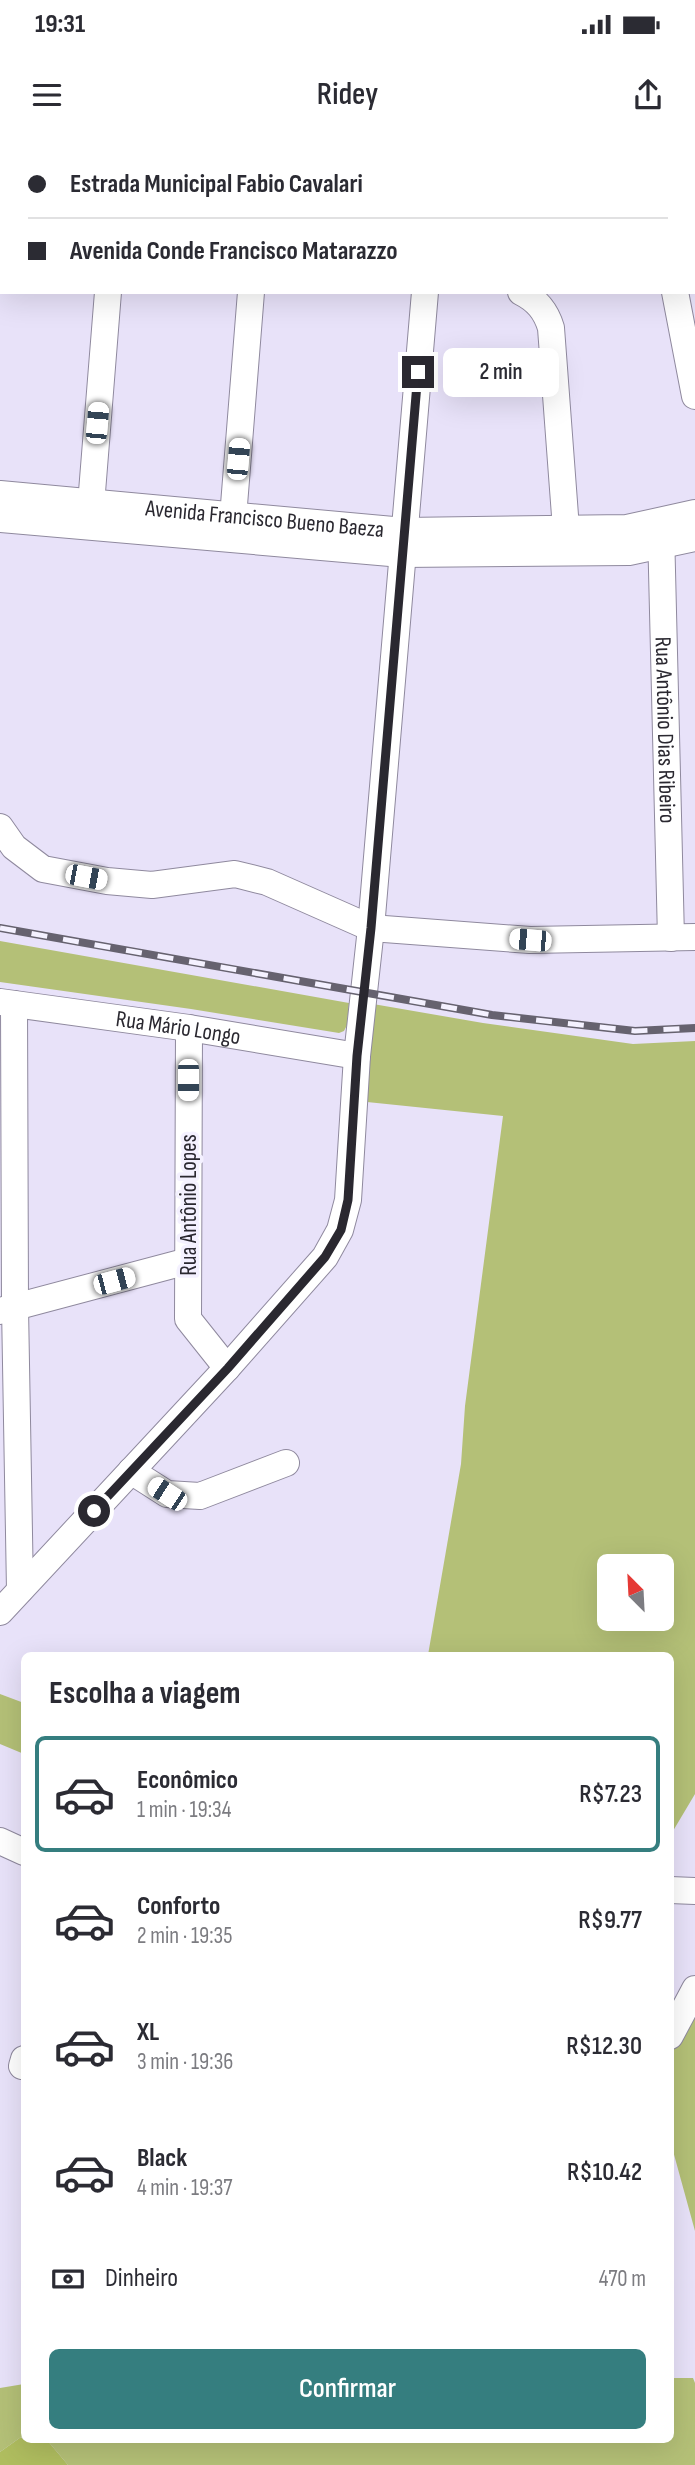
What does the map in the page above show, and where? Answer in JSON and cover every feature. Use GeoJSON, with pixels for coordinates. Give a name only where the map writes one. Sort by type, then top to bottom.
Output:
{"type":"FeatureCollection","features":[{"type":"Feature","properties":{"kind":"street"},"geometry":{"type":"LineString","coordinates":[[90,514],[108,294]]}},
{"type":"Feature","properties":{"kind":"street"},"geometry":{"type":"LineString","coordinates":[[232,527],[251,294]]}},
{"type":"Feature","properties":{"kind":"street"},"geometry":{"type":"LineString","coordinates":[[0,1612],[228,1368],[325,1257],[341,1230],[348,1200],[357,1056],[371,928],[425,294]]}},
{"type":"Feature","properties":{"kind":"street"},"geometry":{"type":"LineString","coordinates":[[525,294],[543,310],[551,328],[566,529]]}},
{"type":"Feature","properties":{"kind":"street"},"geometry":{"type":"LineString","coordinates":[[676,294],[690,339],[695,396]]}},
{"type":"Feature","properties":{"kind":"street","name":"Avenida Francisco Bueno Baeza"},"geometry":{"type":"LineString","coordinates":[[0,494],[90,514],[403,542],[629,552],[695,513]]}},
{"type":"Feature","properties":{"kind":"street","name":"Avenida Francisco Bueno Baeza"},"geometry":{"type":"LineString","coordinates":[[0,519],[90,514]]}},
{"type":"Feature","properties":{"kind":"street","name":"Avenida Francisco Bueno Baeza"},"geometry":{"type":"LineString","coordinates":[[403,542],[566,529],[627,528],[695,538]]}},
{"type":"Feature","properties":{"kind":"street","name":"Rua Antônio Dias Ribeiro"},"geometry":{"type":"LineString","coordinates":[[661,533],[683,937]]}},
{"type":"Feature","properties":{"kind":"street"},"geometry":{"type":"LineString","coordinates":[[0,827],[14,848],[43,869],[107,881],[152,885],[235,874],[267,882],[371,928],[530,940],[683,937]]}},
{"type":"Feature","properties":{"kind":"street"},"geometry":{"type":"LineString","coordinates":[[7,1003],[8,1309],[20,1590]]}},
{"type":"Feature","properties":{"kind":"street","name":"Rua Mário Longo"},"geometry":{"type":"LineString","coordinates":[[7,1003],[189,1028],[357,1056]]}},
{"type":"Feature","properties":{"kind":"street","name":"Rua Antônio Lopes"},"geometry":{"type":"LineString","coordinates":[[189,1028],[188,1319],[228,1368]]}},
{"type":"Feature","properties":{"kind":"street"},"geometry":{"type":"LineString","coordinates":[[8,1309],[188,1261]]}},
{"type":"Feature","properties":{"kind":"street"},"geometry":{"type":"LineString","coordinates":[[131,1471],[167,1494],[201,1496],[286,1463]]}},
{"type":"Feature","properties":{"kind":"street"},"geometry":{"type":"LineString","coordinates":[[0,1841],[21,1851]]}},
{"type":"Feature","properties":{"kind":"street"},"geometry":{"type":"LineString","coordinates":[[674,1890],[695,1891]]}},
{"type":"Feature","properties":{"kind":"street"},"geometry":{"type":"LineString","coordinates":[[674,2027],[688,1994]]}},
{"type":"Feature","properties":{"kind":"green space"},"geometry":{"type":"Polygon","coordinates":[[[0,941],[349,1003],[347,1025],[344,1031],[339,1033],[0,982],[0,941]]]}},
{"type":"Feature","properties":{"kind":"green space"},"geometry":{"type":"Polygon","coordinates":[[[373,1004],[633,1044],[695,1041],[695,1794],[674,1829],[674,1652],[429,1652],[461,1464],[465,1406],[503,1116],[367,1102],[373,1004]]]}},
{"type":"Feature","properties":{"kind":"green space"},"geometry":{"type":"Polygon","coordinates":[[[0,1694],[21,1702],[21,1753],[0,1744],[0,1694]]]}},
{"type":"Feature","properties":{"kind":"green space"},"geometry":{"type":"Polygon","coordinates":[[[695,2006],[695,2231],[674,2155],[674,2047],[695,2006]]]}},
{"type":"Feature","properties":{"kind":"green space"},"geometry":{"type":"Polygon","coordinates":[[[674,2378],[693,2378],[695,2383],[695,2465],[68,2465],[50,2443],[674,2443],[674,2378]]]}},
{"type":"Feature","properties":{"kind":"green space"},"geometry":{"type":"Polygon","coordinates":[[[21,2384],[21,2437],[0,2452],[0,2388],[21,2384]]]}},
{"type":"Feature","properties":{"kind":"green space"},"geometry":{"type":"Polygon","coordinates":[[[21,2437],[21,2443],[50,2443],[68,2465],[0,2465],[0,2452],[21,2437]]]}},
{"type":"Feature","properties":{"kind":"railway"},"geometry":{"type":"LineString","coordinates":[[0,928],[492,1015],[635,1031],[695,1028]]}},
{"type":"Feature","properties":{"kind":"route"},"geometry":{"type":"LineString","coordinates":[[94,1511],[228,1368],[325,1257],[341,1230],[348,1200],[357,1056],[371,928],[418,372]]}}]}
